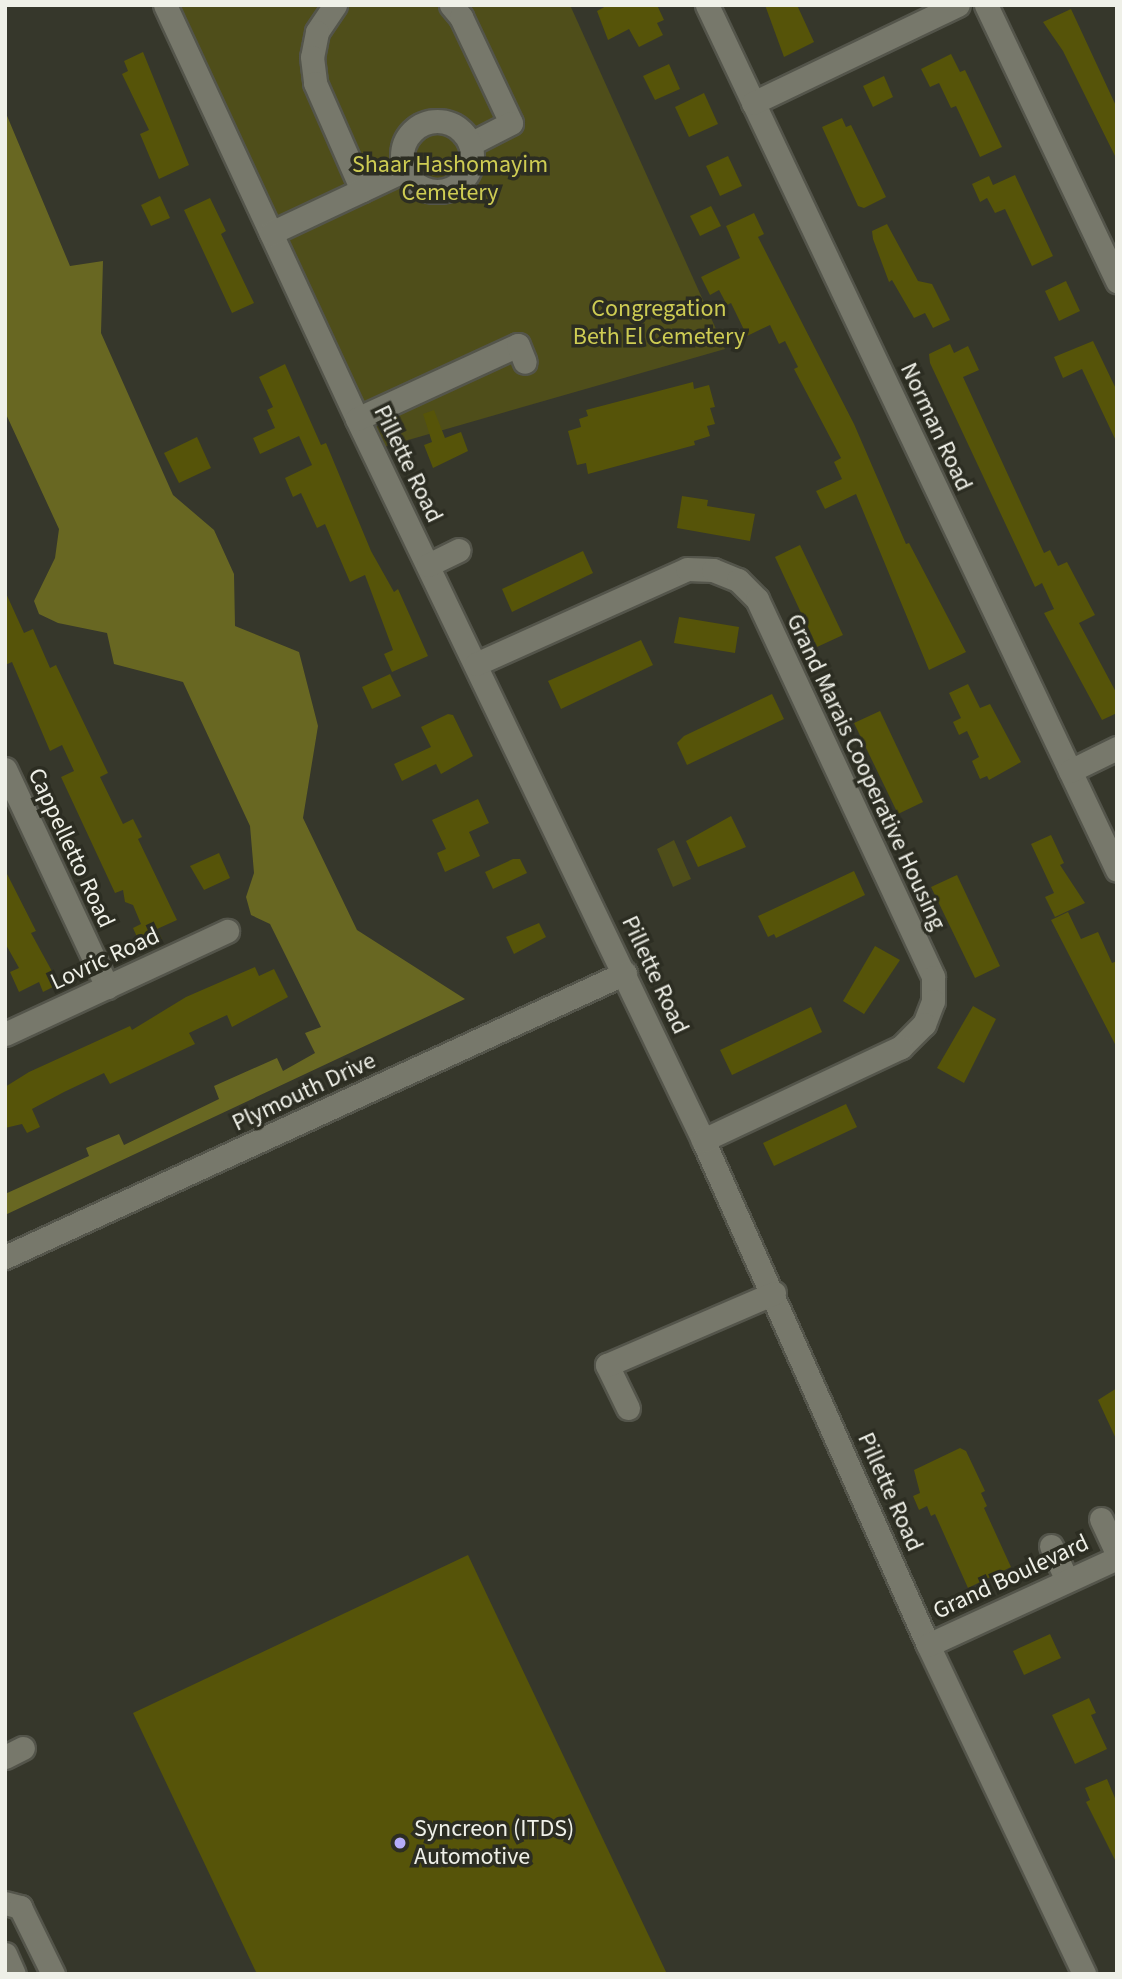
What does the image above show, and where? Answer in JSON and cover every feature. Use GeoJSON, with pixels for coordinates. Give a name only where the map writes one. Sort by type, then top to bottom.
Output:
{"type":"FeatureCollection","features":[{"type":"Feature","properties":{"kind":"street","name":"Pillette Road"},"geometry":{"type":"LineString","coordinates":[[165,5],[357,419],[703,1140],[774,1293],[928,1645],[1084,1974]]}},
{"type":"Feature","properties":{"kind":"street"},"geometry":{"type":"LineString","coordinates":[[335,5],[317,32],[312,57],[315,83],[362,190]]}},
{"type":"Feature","properties":{"kind":"street"},"geometry":{"type":"LineString","coordinates":[[451,5],[461,17],[511,123],[470,144]]}},
{"type":"Feature","properties":{"kind":"street","name":"Norman Road"},"geometry":{"type":"LineString","coordinates":[[707,5],[1117,870]]}},
{"type":"Feature","properties":{"kind":"street"},"geometry":{"type":"LineString","coordinates":[[754,103],[958,5]]}},
{"type":"Feature","properties":{"kind":"street"},"geometry":{"type":"LineString","coordinates":[[986,5],[1117,281]]}},
{"type":"Feature","properties":{"kind":"street"},"geometry":{"type":"LineString","coordinates":[[423,124],[456,126],[470,144],[470,168],[456,186],[432,191],[411,180],[405,170],[402,149],[407,138],[423,124]]}},
{"type":"Feature","properties":{"kind":"street"},"geometry":{"type":"LineString","coordinates":[[271,233],[405,170]]}},
{"type":"Feature","properties":{"kind":"street"},"geometry":{"type":"LineString","coordinates":[[357,419],[517,345],[525,362]]}},
{"type":"Feature","properties":{"kind":"street"},"geometry":{"type":"LineString","coordinates":[[428,565],[459,550]]}},
{"type":"Feature","properties":{"kind":"street","name":"Grand Marais Cooperative Housing"},"geometry":{"type":"LineString","coordinates":[[476,664],[687,569],[713,570],[738,580],[762,610],[933,977],[933,1001],[924,1024],[901,1047],[703,1140]]}},
{"type":"Feature","properties":{"kind":"street"},"geometry":{"type":"LineString","coordinates":[[1070,771],[1117,748]]}},
{"type":"Feature","properties":{"kind":"street","name":"Cappelletto Road"},"geometry":{"type":"LineString","coordinates":[[5,769],[107,987]]}},
{"type":"Feature","properties":{"kind":"street","name":"Lovric Road"},"geometry":{"type":"LineString","coordinates":[[5,1034],[227,931]]}},
{"type":"Feature","properties":{"kind":"street","name":"Plymouth Drive"},"geometry":{"type":"LineString","coordinates":[[5,1257],[625,973]]}},
{"type":"Feature","properties":{"kind":"street"},"geometry":{"type":"LineString","coordinates":[[628,1408],[607,1365],[774,1293]]}},
{"type":"Feature","properties":{"kind":"street"},"geometry":{"type":"LineString","coordinates":[[1101,1519],[1117,1556]]}},
{"type":"Feature","properties":{"kind":"street"},"geometry":{"type":"LineString","coordinates":[[1051,1546],[1068,1580]]}},
{"type":"Feature","properties":{"kind":"street","name":"Grand Boulevard"},"geometry":{"type":"LineString","coordinates":[[928,1645],[1117,1556]]}},
{"type":"Feature","properties":{"kind":"street"},"geometry":{"type":"LineString","coordinates":[[5,1903],[20,1907],[53,1974]]}},
{"type":"Feature","properties":{"kind":"street"},"geometry":{"type":"LineString","coordinates":[[5,1954],[14,1974]]}},
{"type":"Feature","properties":{"kind":"green space","name":"Shaar Hashomayim Cemetery"},"geometry":{"type":"Polygon","coordinates":[[[176,5],[570,5],[725,349],[384,447],[176,5]]]}},
{"type":"Feature","properties":{"kind":"green space"},"geometry":{"type":"Polygon","coordinates":[[[674,840],[691,879],[673,887],[657,849],[674,840]]]}},
{"type":"Feature","properties":{"kind":"shaded area"},"geometry":{"type":"Polygon","coordinates":[[[5,111],[70,266],[103,261],[101,333],[173,495],[214,530],[234,574],[235,626],[299,652],[318,726],[303,818],[357,930],[465,999],[5,1215],[5,1194],[89,1156],[86,1148],[119,1134],[124,1145],[219,1099],[214,1086],[277,1058],[283,1071],[315,1053],[305,1033],[321,1027],[270,924],[251,915],[246,897],[254,873],[250,826],[183,682],[114,664],[107,633],[58,623],[39,614],[34,601],[55,558],[59,529],[5,412],[5,111]]]}},
{"type":"Feature","properties":{"kind":"building"},"geometry":{"type":"Polygon","coordinates":[[[608,5],[657,5],[664,20],[657,23],[663,35],[639,47],[629,29],[608,40],[597,11],[608,5]]]}},
{"type":"Feature","properties":{"kind":"building"},"geometry":{"type":"Polygon","coordinates":[[[765,5],[797,5],[814,42],[784,57],[765,5]]]}},
{"type":"Feature","properties":{"kind":"building"},"geometry":{"type":"Polygon","coordinates":[[[1071,9],[1117,108],[1117,160],[1063,51],[1043,22],[1071,9]]]}},
{"type":"Feature","properties":{"kind":"building"},"geometry":{"type":"Polygon","coordinates":[[[143,52],[189,165],[159,179],[140,134],[149,130],[122,74],[128,71],[124,61],[143,52]]]}},
{"type":"Feature","properties":{"kind":"building"},"geometry":{"type":"Polygon","coordinates":[[[951,54],[960,72],[965,70],[1002,147],[980,157],[956,106],[951,108],[939,83],[930,87],[921,69],[951,54]]]}},
{"type":"Feature","properties":{"kind":"building"},"geometry":{"type":"Polygon","coordinates":[[[669,64],[680,89],[655,100],[643,76],[669,64]]]}},
{"type":"Feature","properties":{"kind":"building"},"geometry":{"type":"Polygon","coordinates":[[[884,76],[893,97],[873,107],[863,86],[884,76]]]}},
{"type":"Feature","properties":{"kind":"building"},"geometry":{"type":"Polygon","coordinates":[[[704,93],[718,124],[689,137],[675,107],[704,93]]]}},
{"type":"Feature","properties":{"kind":"building"},"geometry":{"type":"Polygon","coordinates":[[[842,118],[846,127],[851,125],[886,197],[864,208],[858,206],[822,127],[842,118]]]}},
{"type":"Feature","properties":{"kind":"building"},"geometry":{"type":"Polygon","coordinates":[[[728,156],[742,186],[720,196],[706,166],[728,156]]]}},
{"type":"Feature","properties":{"kind":"building"},"geometry":{"type":"Polygon","coordinates":[[[1015,175],[1053,256],[1032,266],[1005,209],[995,213],[987,198],[980,202],[972,184],[989,176],[993,185],[1015,175]]]}},
{"type":"Feature","properties":{"kind":"building"},"geometry":{"type":"Polygon","coordinates":[[[160,196],[170,218],[151,226],[141,205],[160,196]]]}},
{"type":"Feature","properties":{"kind":"building"},"geometry":{"type":"Polygon","coordinates":[[[210,198],[226,231],[221,234],[254,303],[232,313],[184,210],[210,198]]]}},
{"type":"Feature","properties":{"kind":"building"},"geometry":{"type":"Polygon","coordinates":[[[711,206],[721,226],[700,236],[690,216],[711,206]]]}},
{"type":"Feature","properties":{"kind":"building"},"geometry":{"type":"Polygon","coordinates":[[[754,213],[764,234],[758,237],[854,424],[906,544],[909,543],[966,652],[929,670],[856,494],[825,509],[816,491],[842,479],[834,462],[841,458],[794,369],[798,367],[785,341],[779,344],[770,325],[747,336],[731,303],[727,305],[719,290],[710,295],[701,277],[740,258],[726,226],[754,213]]]}},
{"type":"Feature","properties":{"kind":"building"},"geometry":{"type":"Polygon","coordinates":[[[887,224],[918,281],[932,284],[950,320],[933,328],[925,313],[914,318],[892,280],[889,282],[872,231],[887,224]]]}},
{"type":"Feature","properties":{"kind":"building"},"geometry":{"type":"Polygon","coordinates":[[[1066,281],[1080,311],[1059,321],[1045,291],[1066,281]]]}},
{"type":"Feature","properties":{"kind":"building"},"geometry":{"type":"Polygon","coordinates":[[[1093,341],[1117,391],[1117,443],[1082,369],[1063,378],[1054,357],[1093,341]]]}},
{"type":"Feature","properties":{"kind":"building"},"geometry":{"type":"Polygon","coordinates":[[[950,344],[954,353],[968,346],[979,370],[963,377],[1044,553],[1050,550],[1058,566],[1067,562],[1095,615],[1079,623],[1117,694],[1117,713],[1102,720],[1044,613],[1054,609],[1042,583],[1035,587],[930,363],[929,354],[950,344]]]}},
{"type":"Feature","properties":{"kind":"building"},"geometry":{"type":"Polygon","coordinates":[[[285,364],[321,445],[326,443],[371,551],[394,592],[398,589],[428,656],[392,672],[384,654],[393,650],[365,575],[350,582],[325,524],[317,528],[301,493],[293,497],[285,478],[312,465],[299,436],[260,454],[253,438],[275,428],[267,410],[273,407],[259,377],[285,364]]]}},
{"type":"Feature","properties":{"kind":"building"},"geometry":{"type":"Polygon","coordinates":[[[693,382],[694,389],[709,385],[715,407],[710,408],[715,424],[707,426],[710,436],[694,441],[695,445],[588,474],[586,463],[577,465],[568,431],[581,427],[579,419],[588,416],[586,410],[693,382]]]}},
{"type":"Feature","properties":{"kind":"building"},"geometry":{"type":"Polygon","coordinates":[[[434,410],[445,438],[461,432],[468,451],[433,468],[424,445],[432,442],[423,414],[434,410]]]}},
{"type":"Feature","properties":{"kind":"building"},"geometry":{"type":"Polygon","coordinates":[[[197,437],[211,468],[179,483],[164,453],[197,437]]]}},
{"type":"Feature","properties":{"kind":"building"},"geometry":{"type":"Polygon","coordinates":[[[682,496],[708,500],[707,506],[755,514],[750,541],[677,528],[682,496]]]}},
{"type":"Feature","properties":{"kind":"building"},"geometry":{"type":"Polygon","coordinates":[[[800,545],[843,635],[817,647],[775,557],[800,545]]]}},
{"type":"Feature","properties":{"kind":"building"},"geometry":{"type":"Polygon","coordinates":[[[583,551],[593,573],[512,612],[502,589],[583,551]]]}},
{"type":"Feature","properties":{"kind":"building"},"geometry":{"type":"Polygon","coordinates":[[[5,591],[24,633],[33,629],[50,668],[56,665],[108,773],[100,777],[123,824],[133,819],[142,837],[138,839],[177,920],[157,929],[162,939],[142,948],[133,928],[141,924],[133,905],[125,902],[123,890],[115,893],[61,777],[74,771],[62,745],[50,751],[12,662],[5,665],[5,591]]]}},
{"type":"Feature","properties":{"kind":"building"},"geometry":{"type":"Polygon","coordinates":[[[679,617],[739,627],[735,653],[674,643],[679,617]]]}},
{"type":"Feature","properties":{"kind":"building"},"geometry":{"type":"Polygon","coordinates":[[[641,640],[653,665],[561,709],[548,681],[641,640]]]}},
{"type":"Feature","properties":{"kind":"building"},"geometry":{"type":"Polygon","coordinates":[[[390,674],[401,696],[372,709],[362,687],[390,674]]]}},
{"type":"Feature","properties":{"kind":"building"},"geometry":{"type":"Polygon","coordinates":[[[968,684],[980,708],[990,704],[1021,762],[989,780],[987,776],[980,779],[972,761],[979,757],[967,731],[959,735],[953,722],[961,718],[949,693],[968,684]]]}},
{"type":"Feature","properties":{"kind":"building"},"geometry":{"type":"Polygon","coordinates":[[[772,694],[784,719],[687,765],[677,743],[684,736],[772,694]]]}},
{"type":"Feature","properties":{"kind":"building"},"geometry":{"type":"Polygon","coordinates":[[[880,711],[923,802],[898,814],[854,723],[880,711]]]}},
{"type":"Feature","properties":{"kind":"building"},"geometry":{"type":"Polygon","coordinates":[[[448,714],[453,715],[473,756],[441,774],[436,764],[402,781],[394,764],[431,747],[421,727],[448,714]]]}},
{"type":"Feature","properties":{"kind":"building"},"geometry":{"type":"Polygon","coordinates":[[[478,799],[489,823],[469,832],[480,856],[445,872],[437,853],[446,849],[432,820],[478,799]]]}},
{"type":"Feature","properties":{"kind":"building"},"geometry":{"type":"Polygon","coordinates":[[[731,816],[746,847],[698,867],[686,841],[731,816]]]}},
{"type":"Feature","properties":{"kind":"building"},"geometry":{"type":"Polygon","coordinates":[[[1051,835],[1064,863],[1060,865],[1085,903],[1055,917],[1045,897],[1054,893],[1031,844],[1051,835]]]}},
{"type":"Feature","properties":{"kind":"building"},"geometry":{"type":"Polygon","coordinates":[[[219,853],[230,878],[204,890],[190,866],[219,853]]]}},
{"type":"Feature","properties":{"kind":"building"},"geometry":{"type":"Polygon","coordinates":[[[513,859],[520,859],[527,873],[493,889],[485,872],[513,859]]]}},
{"type":"Feature","properties":{"kind":"building"},"geometry":{"type":"Polygon","coordinates":[[[5,870],[36,931],[31,933],[59,984],[43,992],[39,982],[19,992],[10,972],[19,968],[5,943],[5,870]]]}},
{"type":"Feature","properties":{"kind":"building"},"geometry":{"type":"Polygon","coordinates":[[[854,871],[865,895],[776,938],[774,934],[768,937],[758,916],[854,871]]]}},
{"type":"Feature","properties":{"kind":"building"},"geometry":{"type":"Polygon","coordinates":[[[957,875],[1000,966],[975,978],[931,887],[957,875]]]}},
{"type":"Feature","properties":{"kind":"building"},"geometry":{"type":"Polygon","coordinates":[[[1068,912],[1081,939],[1098,932],[1112,963],[1117,961],[1117,1048],[1051,920],[1068,912]]]}},
{"type":"Feature","properties":{"kind":"building"},"geometry":{"type":"Polygon","coordinates":[[[539,923],[546,937],[514,954],[506,937],[539,923]]]}},
{"type":"Feature","properties":{"kind":"building"},"geometry":{"type":"Polygon","coordinates":[[[875,946],[900,960],[864,1014],[843,1001],[875,946]]]}},
{"type":"Feature","properties":{"kind":"building"},"geometry":{"type":"Polygon","coordinates":[[[255,967],[259,976],[274,969],[288,997],[232,1027],[227,1015],[189,1033],[195,1044],[110,1084],[104,1073],[64,1092],[32,1109],[40,1127],[27,1133],[22,1124],[5,1128],[5,1087],[29,1072],[130,1026],[132,1030],[186,997],[255,967]]]}},
{"type":"Feature","properties":{"kind":"building"},"geometry":{"type":"Polygon","coordinates":[[[973,1006],[996,1019],[964,1083],[937,1068],[973,1006]]]}},
{"type":"Feature","properties":{"kind":"building"},"geometry":{"type":"Polygon","coordinates":[[[811,1007],[822,1032],[732,1075],[720,1050],[811,1007]]]}},
{"type":"Feature","properties":{"kind":"building"},"geometry":{"type":"Polygon","coordinates":[[[846,1104],[857,1127],[774,1166],[763,1143],[846,1104]]]}},
{"type":"Feature","properties":{"kind":"building"},"geometry":{"type":"Polygon","coordinates":[[[1117,1388],[1117,1441],[1098,1400],[1117,1388]]]}},
{"type":"Feature","properties":{"kind":"building"},"geometry":{"type":"Polygon","coordinates":[[[960,1448],[966,1451],[985,1491],[981,1493],[987,1506],[984,1508],[1011,1567],[968,1588],[935,1514],[931,1516],[927,1506],[919,1510],[913,1496],[920,1493],[914,1470],[960,1448]]]}},
{"type":"Feature","properties":{"kind":"building","name":"Syncreon (ITDS) Automotive"},"geometry":{"type":"Polygon","coordinates":[[[468,1555],[667,1974],[257,1974],[133,1713],[468,1555]]]}},
{"type":"Feature","properties":{"kind":"building"},"geometry":{"type":"Polygon","coordinates":[[[1050,1634],[1061,1658],[1024,1675],[1013,1651],[1050,1634]]]}},
{"type":"Feature","properties":{"kind":"building"},"geometry":{"type":"Polygon","coordinates":[[[1089,1698],[1096,1713],[1091,1715],[1107,1749],[1075,1764],[1052,1715],[1089,1698]]]}},
{"type":"Feature","properties":{"kind":"building"},"geometry":{"type":"Polygon","coordinates":[[[1107,1779],[1117,1803],[1117,1864],[1086,1802],[1090,1800],[1085,1788],[1107,1779]]]}},
{"type":"Feature","properties":{"kind":"place","name":"Syncreon (ITDS) Automotive"},"geometry":{"type":"Point","coordinates":[400,1843]}},
{"type":"Feature","properties":{"kind":"park label","name":"Congregation Beth El Cemetery"},"geometry":{"type":"Point","coordinates":[659,323]}}]}
